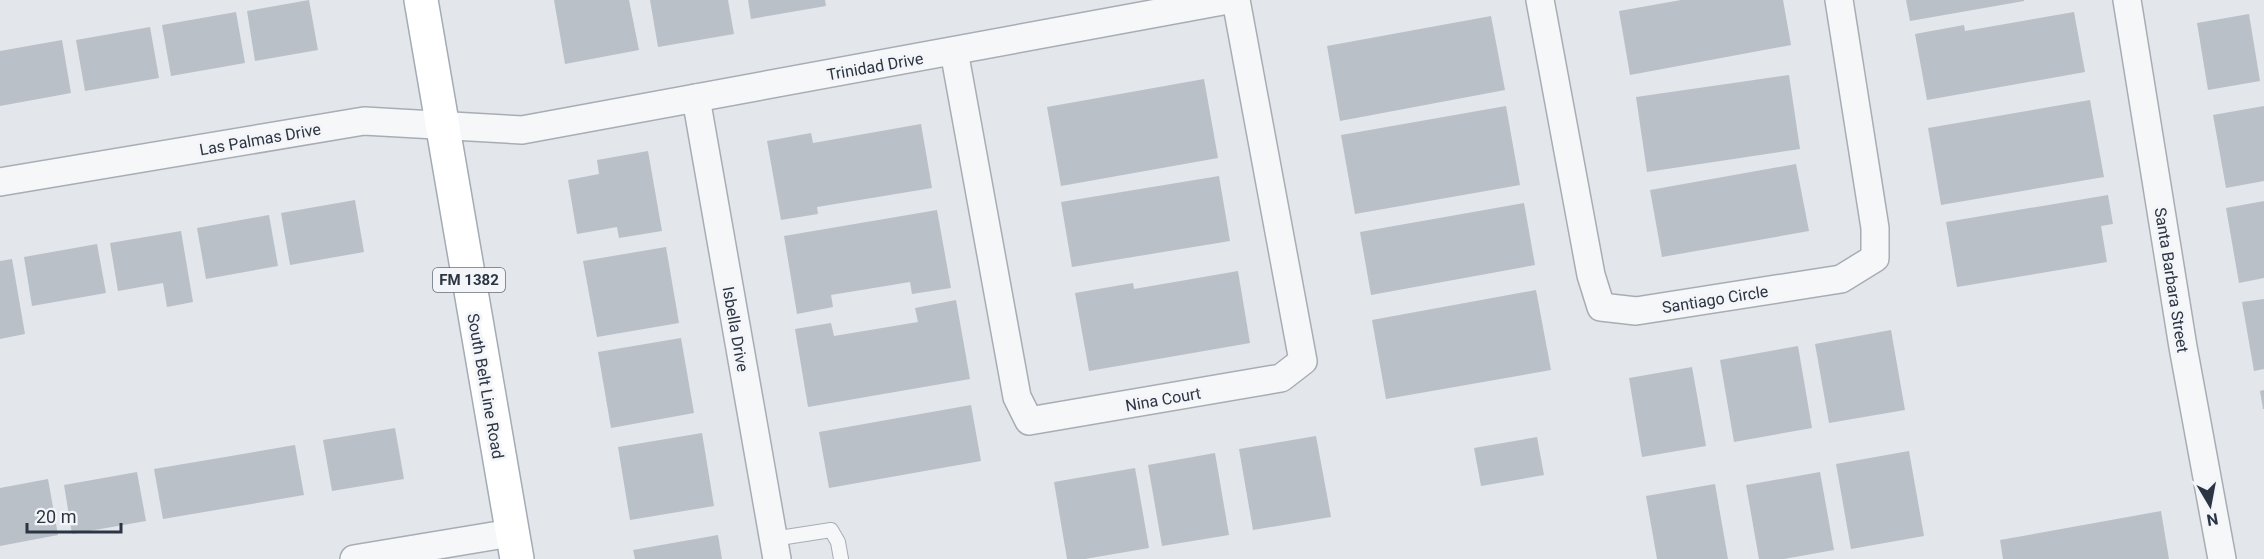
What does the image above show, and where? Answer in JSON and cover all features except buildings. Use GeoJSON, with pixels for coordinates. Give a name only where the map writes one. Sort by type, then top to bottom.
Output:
{"type":"FeatureCollection","features":[{"type":"Feature","properties":{"kind":"main road","name":"South Belt Line Road"},"geometry":{"type":"LineString","coordinates":[[421,0],[514,546]]}},
{"type":"Feature","properties":{"kind":"street","name":"Trinidad Drive"},"geometry":{"type":"LineString","coordinates":[[522,130],[1228,0]]}},
{"type":"Feature","properties":{"kind":"street","name":"Nina Court"},"geometry":{"type":"LineString","coordinates":[[954,51],[1017,397],[1029,421],[1281,378],[1303,361],[1236,0]]}},
{"type":"Feature","properties":{"kind":"street","name":"Santiago Circle"},"geometry":{"type":"LineString","coordinates":[[1540,0],[1591,275],[1601,307],[1636,311],[1841,279],[1875,258],[1875,228],[1839,0]]}},
{"type":"Feature","properties":{"kind":"street","name":"Santa Barbara Street"},"geometry":{"type":"LineString","coordinates":[[2127,0],[2183,347],[2223,559]]}},
{"type":"Feature","properties":{"kind":"street","name":"Isbella Drive"},"geometry":{"type":"LineString","coordinates":[[696,98],[775,549]]}},
{"type":"Feature","properties":{"kind":"street","name":"Las Palmas Drive"},"geometry":{"type":"LineString","coordinates":[[0,183],[364,121],[522,130]]}},
{"type":"Feature","properties":{"kind":"street"},"geometry":{"type":"LineString","coordinates":[[354,559],[514,546]]}},
{"type":"Feature","properties":{"kind":"lane"},"geometry":{"type":"LineString","coordinates":[[775,549],[831,530],[838,542],[841,559]]}}]}
